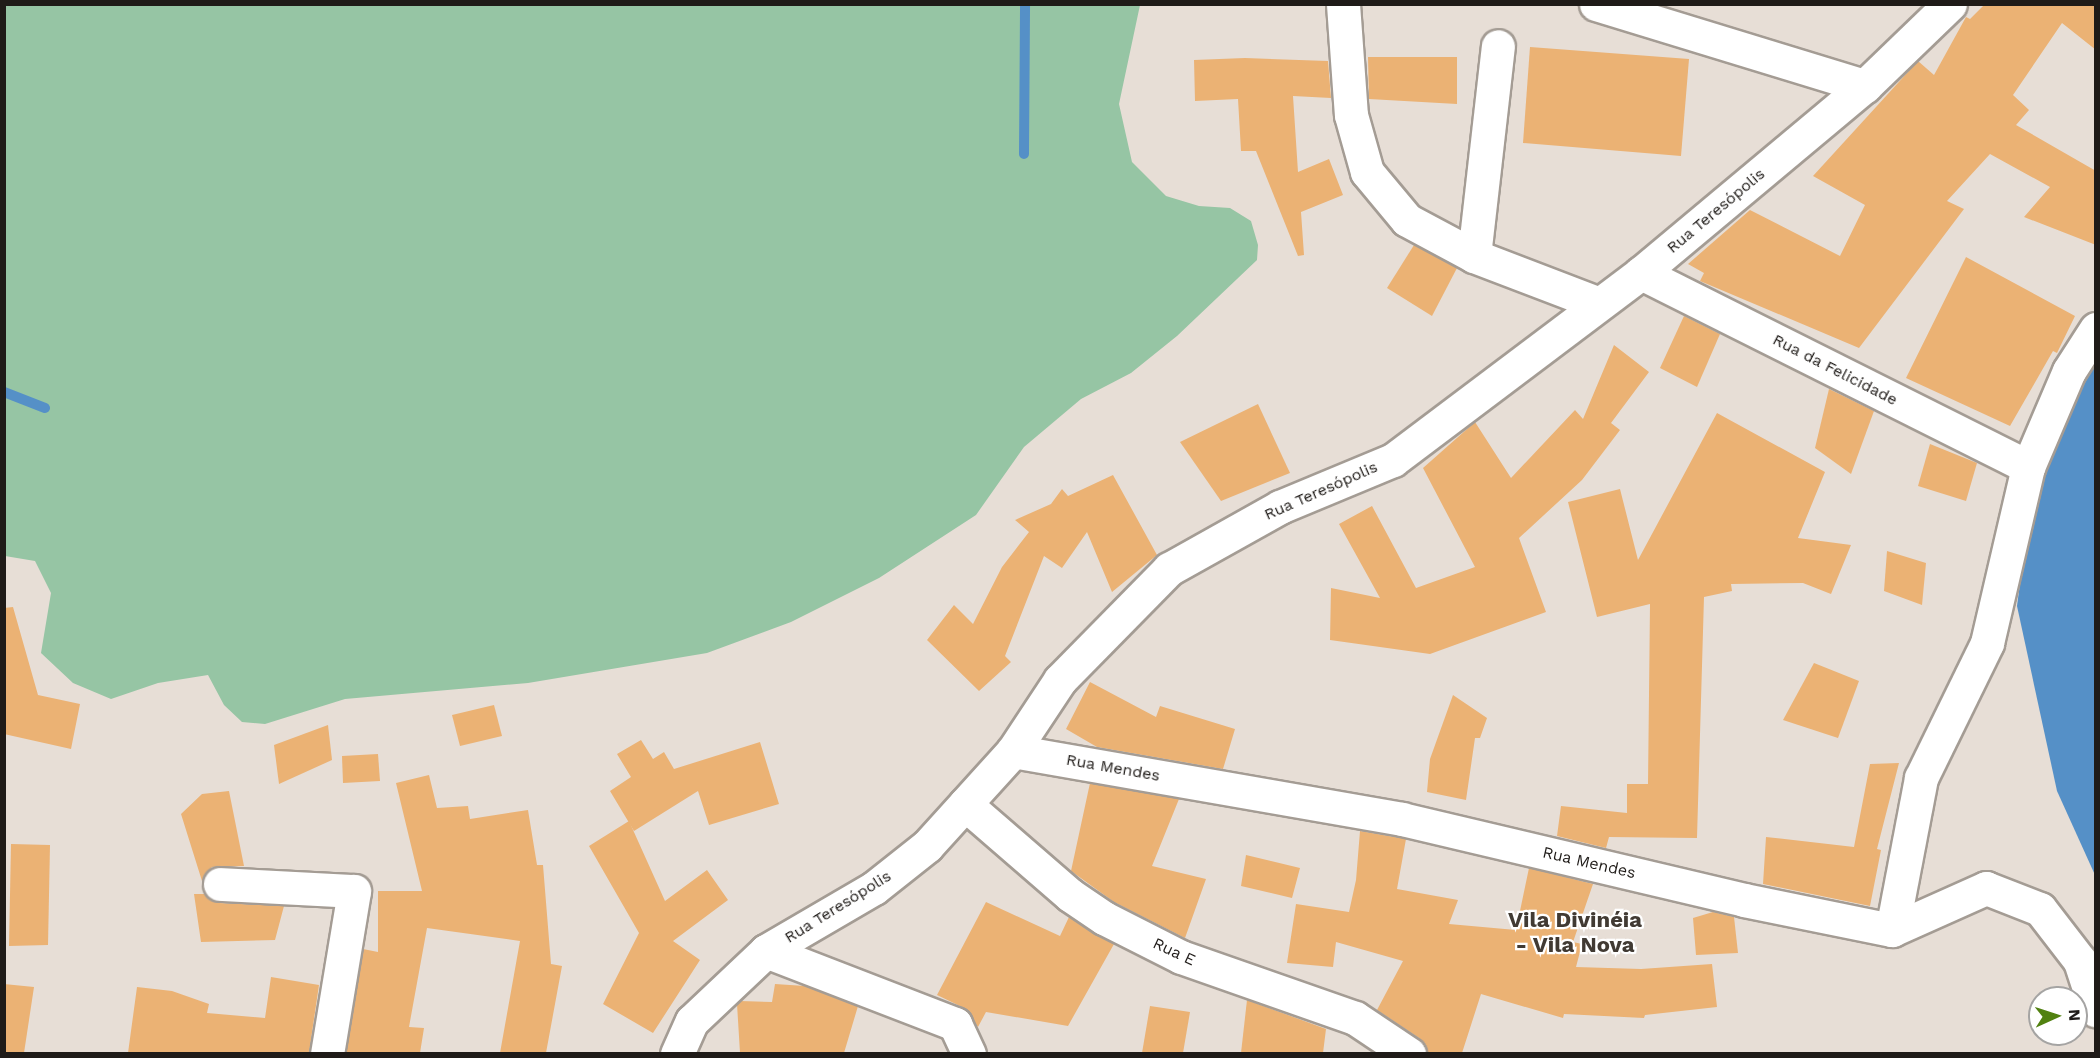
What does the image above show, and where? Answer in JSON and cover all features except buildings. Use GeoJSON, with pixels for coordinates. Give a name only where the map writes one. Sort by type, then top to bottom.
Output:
{"type":"FeatureCollection","features":[{"type":"Feature","properties":{"kind":"street"},"geometry":{"type":"LineString","coordinates":[[1343,4],[1351,114],[1367,172],[1407,220],[1474,256],[1597,303]]}},
{"type":"Feature","properties":{"kind":"street"},"geometry":{"type":"LineString","coordinates":[[1596,4],[1865,86]]}},
{"type":"Feature","properties":{"kind":"street","name":"Rua Teresópolis"},"geometry":{"type":"LineString","coordinates":[[677,1053],[692,1021],[766,951],[874,888],[927,846],[1013,751],[1060,680],[1169,569],[1280,507],[1393,460],[1597,303],[1641,273],[1865,86],[1950,4]]}},
{"type":"Feature","properties":{"kind":"street"},"geometry":{"type":"LineString","coordinates":[[1474,256],[1498,46]]}},
{"type":"Feature","properties":{"kind":"street","name":"Rua da Felicidade"},"geometry":{"type":"LineString","coordinates":[[1641,273],[2028,467]]}},
{"type":"Feature","properties":{"kind":"street"},"geometry":{"type":"LineString","coordinates":[[1893,930],[1921,778],[1987,643],[2028,467],[2069,370],[2096,329]]}},
{"type":"Feature","properties":{"kind":"street","name":"Rua Mendes"},"geometry":{"type":"LineString","coordinates":[[1013,751],[1402,819],[1744,900],[1893,930]]}},
{"type":"Feature","properties":{"kind":"street","name":"Rua E"},"geometry":{"type":"LineString","coordinates":[[965,804],[1070,895],[1104,918],[1181,957],[1355,1018],[1409,1053]]}},
{"type":"Feature","properties":{"kind":"street"},"geometry":{"type":"LineString","coordinates":[[220,884],[354,891],[327,1053]]}},
{"type":"Feature","properties":{"kind":"street"},"geometry":{"type":"LineString","coordinates":[[1893,930],[1986,888],[2040,909],[2080,961],[2096,1010]]}},
{"type":"Feature","properties":{"kind":"street"},"geometry":{"type":"LineString","coordinates":[[766,951],[955,1024],[969,1053]]}},
{"type":"Feature","properties":{"kind":"green space"},"geometry":{"type":"Polygon","coordinates":[[[4,5],[1140,5],[1119,104],[1132,162],[1166,196],[1199,206],[1230,208],[1251,221],[1258,245],[1257,260],[1177,336],[1131,373],[1081,399],[1024,447],[976,515],[879,578],[791,622],[707,653],[528,683],[345,699],[265,724],[242,722],[224,705],[208,675],[158,683],[111,699],[73,683],[41,653],[51,593],[35,561],[5,556],[4,5]]]}},
{"type":"Feature","properties":{"kind":"water"},"geometry":{"type":"Polygon","coordinates":[[[2095,357],[2095,875],[2057,791],[2017,606],[2026,539],[2045,471],[2061,423],[2095,357]]]}},
{"type":"Feature","properties":{"kind":"waterway"},"geometry":{"type":"LineString","coordinates":[[1024,154],[1025,4]]}},
{"type":"Feature","properties":{"kind":"waterway"},"geometry":{"type":"LineString","coordinates":[[4,392],[45,408]]}},
{"type":"Feature","properties":{"kind":"district","name":"Vila Divinéia - Vila Nova"},"geometry":{"type":"Point","coordinates":[1575,932]}}]}
